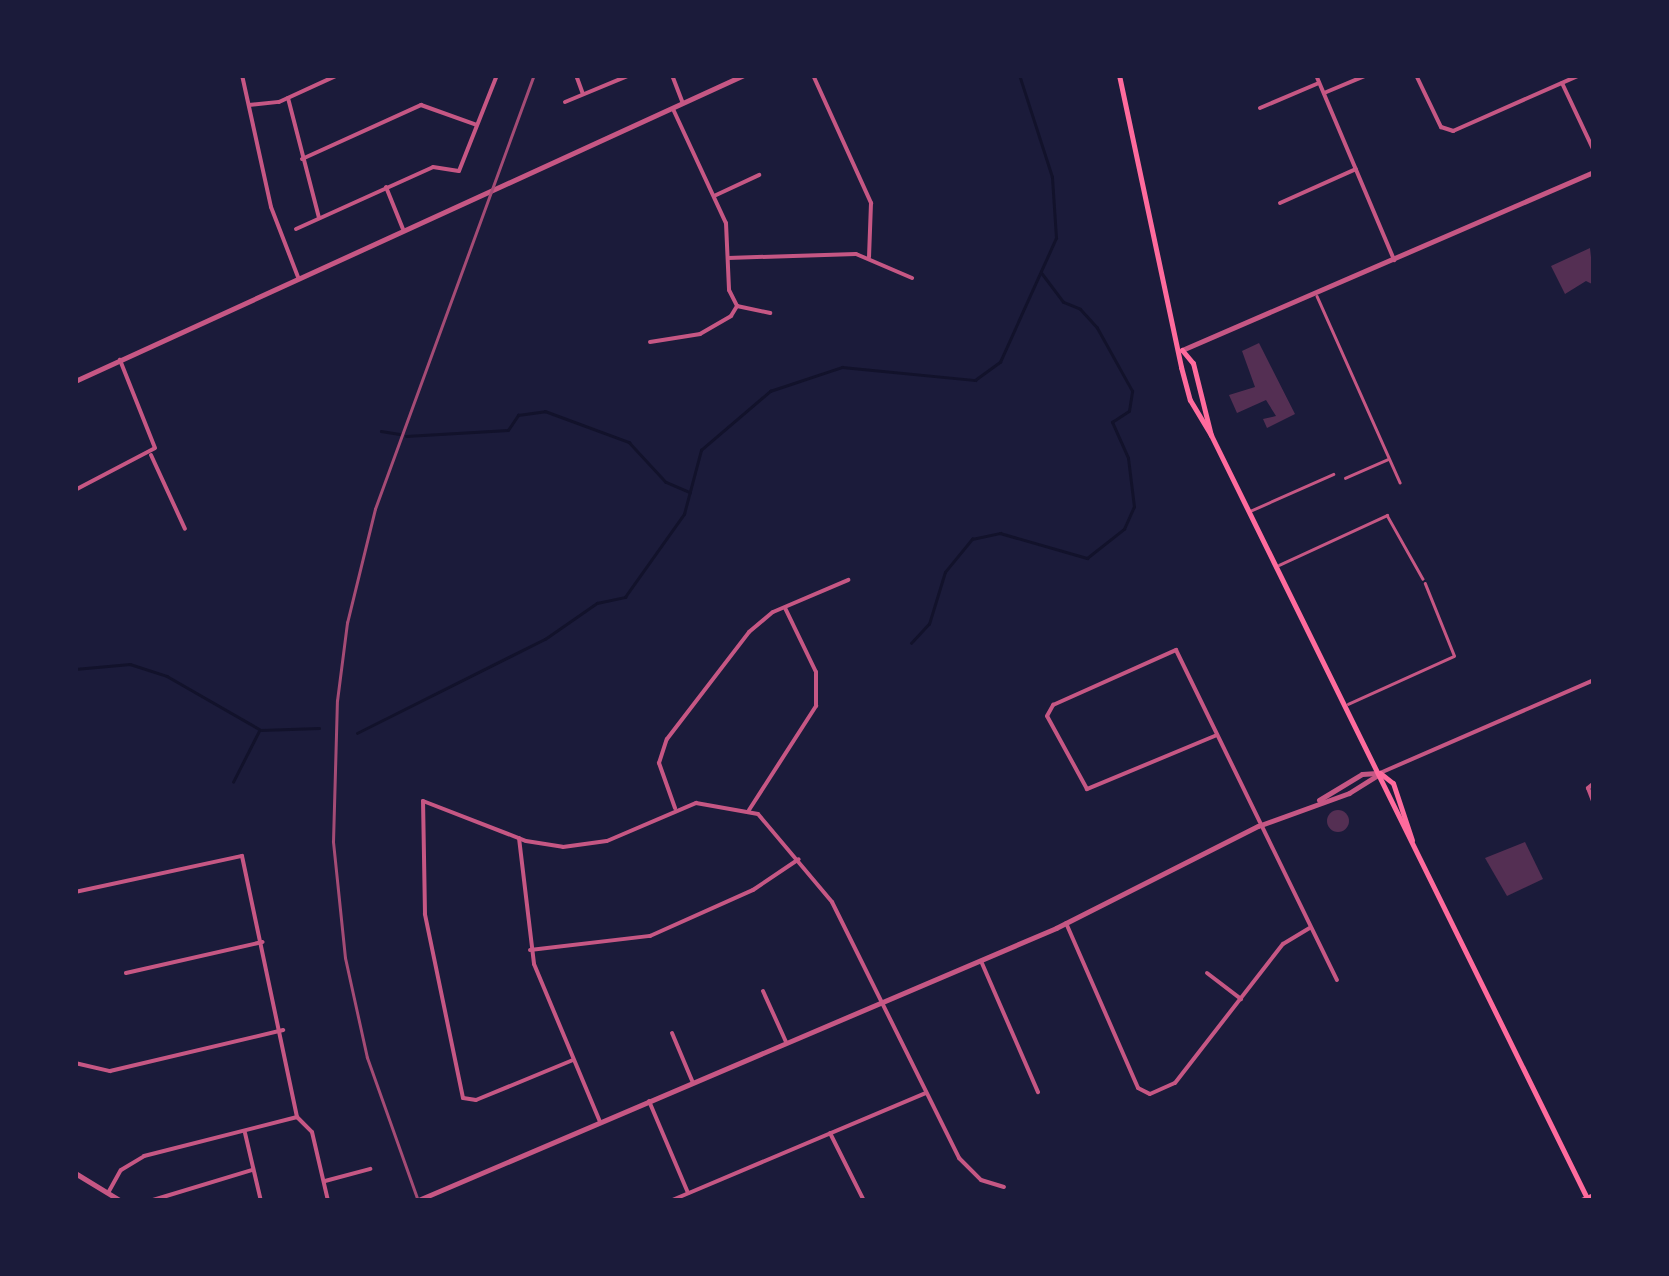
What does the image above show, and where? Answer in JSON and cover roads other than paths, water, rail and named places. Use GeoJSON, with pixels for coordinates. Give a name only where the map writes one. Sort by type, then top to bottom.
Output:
{"type":"FeatureCollection","features":[{"type":"Feature","properties":{"kind":"main road"},"geometry":{"type":"LineString","coordinates":[[1120,75],[1190,400],[1212,435],[1380,773],[1399,796],[1412,840]]}},
{"type":"Feature","properties":{"kind":"main road"},"geometry":{"type":"LineString","coordinates":[[1182,350],[1193,363],[1212,435]]}},
{"type":"Feature","properties":{"kind":"main road"},"geometry":{"type":"LineString","coordinates":[[1380,773],[1381,789],[1412,840],[1588,1199]]}},
{"type":"Feature","properties":{"kind":"street"},"geometry":{"type":"LineString","coordinates":[[242,75],[271,207],[298,278]]}},
{"type":"Feature","properties":{"kind":"street"},"geometry":{"type":"LineString","coordinates":[[248,104],[288,98],[338,75]]}},
{"type":"Feature","properties":{"kind":"street"},"geometry":{"type":"LineString","coordinates":[[296,229],[432,167],[459,171],[497,75]]}},
{"type":"Feature","properties":{"kind":"street"},"geometry":{"type":"LineString","coordinates":[[576,75],[583,94]]}},
{"type":"Feature","properties":{"kind":"street"},"geometry":{"type":"LineString","coordinates":[[565,102],[630,75]]}},
{"type":"Feature","properties":{"kind":"street"},"geometry":{"type":"LineString","coordinates":[[672,75],[683,103]]}},
{"type":"Feature","properties":{"kind":"street"},"geometry":{"type":"LineString","coordinates":[[75,381],[673,108],[729,78],[744,75]]}},
{"type":"Feature","properties":{"kind":"street"},"geometry":{"type":"LineString","coordinates":[[813,75],[870,203],[869,257]]}},
{"type":"Feature","properties":{"kind":"street"},"geometry":{"type":"LineString","coordinates":[[1316,75],[1394,260]]}},
{"type":"Feature","properties":{"kind":"street"},"geometry":{"type":"LineString","coordinates":[[1324,94],[1366,75]]}},
{"type":"Feature","properties":{"kind":"street"},"geometry":{"type":"LineString","coordinates":[[1416,75],[1441,128],[1454,131],[1580,75]]}},
{"type":"Feature","properties":{"kind":"street"},"geometry":{"type":"LineString","coordinates":[[1260,108],[1319,83]]}},
{"type":"Feature","properties":{"kind":"street"},"geometry":{"type":"LineString","coordinates":[[1562,83],[1594,151]]}},
{"type":"Feature","properties":{"kind":"street"},"geometry":{"type":"LineString","coordinates":[[288,98],[319,218]]}},
{"type":"Feature","properties":{"kind":"street"},"geometry":{"type":"LineString","coordinates":[[302,159],[421,105],[477,125]]}},
{"type":"Feature","properties":{"kind":"street"},"geometry":{"type":"LineString","coordinates":[[650,342],[700,334],[731,316],[737,306],[726,223],[673,108]]}},
{"type":"Feature","properties":{"kind":"street"},"geometry":{"type":"LineString","coordinates":[[1280,203],[1356,169]]}},
{"type":"Feature","properties":{"kind":"street"},"geometry":{"type":"LineString","coordinates":[[1182,350],[1594,172]]}},
{"type":"Feature","properties":{"kind":"street"},"geometry":{"type":"LineString","coordinates":[[714,196],[758,175]]}},
{"type":"Feature","properties":{"kind":"street"},"geometry":{"type":"LineString","coordinates":[[386,187],[404,230]]}},
{"type":"Feature","properties":{"kind":"street"},"geometry":{"type":"LineString","coordinates":[[728,258],[832,252],[869,257],[912,278]]}},
{"type":"Feature","properties":{"kind":"street"},"geometry":{"type":"LineString","coordinates":[[737,306],[770,313]]}},
{"type":"Feature","properties":{"kind":"street"},"geometry":{"type":"LineString","coordinates":[[75,490],[151,455],[156,438],[120,360]]}},
{"type":"Feature","properties":{"kind":"street"},"geometry":{"type":"LineString","coordinates":[[151,455],[174,491],[185,529]]}},
{"type":"Feature","properties":{"kind":"street"},"geometry":{"type":"LineString","coordinates":[[675,808],[660,775],[663,746],[749,632],[784,607],[848,580]]}},
{"type":"Feature","properties":{"kind":"street"},"geometry":{"type":"LineString","coordinates":[[750,810],[816,706],[816,672],[784,607]]}},
{"type":"Feature","properties":{"kind":"street"},"geometry":{"type":"LineString","coordinates":[[1217,735],[1087,789],[1047,716],[1053,705],[1176,650],[1217,735],[1258,826],[1337,980]]}},
{"type":"Feature","properties":{"kind":"street"},"geometry":{"type":"LineString","coordinates":[[416,1201],[981,962],[1258,826],[1319,800],[1358,789],[1380,773],[1594,680]]}},
{"type":"Feature","properties":{"kind":"street"},"geometry":{"type":"LineString","coordinates":[[1319,800],[1362,774],[1380,773]]}},
{"type":"Feature","properties":{"kind":"street"},"geometry":{"type":"LineString","coordinates":[[1594,783],[1588,788],[1594,804]]}},
{"type":"Feature","properties":{"kind":"street"},"geometry":{"type":"LineString","coordinates":[[573,1060],[476,1100],[464,1098],[425,914],[423,801],[519,838],[586,846],[675,808],[709,802],[750,810],[771,824],[832,902],[960,1158],[980,1180],[1004,1187]]}},
{"type":"Feature","properties":{"kind":"street"},"geometry":{"type":"LineString","coordinates":[[519,838],[530,950],[600,1122]]}},
{"type":"Feature","properties":{"kind":"street"},"geometry":{"type":"LineString","coordinates":[[75,892],[242,856],[283,1030],[298,1116],[312,1132],[328,1201]]}},
{"type":"Feature","properties":{"kind":"street"},"geometry":{"type":"LineString","coordinates":[[530,950],[638,940],[753,890],[799,859]]}},
{"type":"Feature","properties":{"kind":"street"},"geometry":{"type":"LineString","coordinates":[[1066,923],[1142,1092],[1175,1082],[1284,944],[1310,928]]}},
{"type":"Feature","properties":{"kind":"street"},"geometry":{"type":"LineString","coordinates":[[126,973],[263,942]]}},
{"type":"Feature","properties":{"kind":"street"},"geometry":{"type":"LineString","coordinates":[[981,962],[1038,1092]]}},
{"type":"Feature","properties":{"kind":"street"},"geometry":{"type":"LineString","coordinates":[[1207,973],[1241,1000]]}},
{"type":"Feature","properties":{"kind":"street"},"geometry":{"type":"LineString","coordinates":[[764,991],[786,1042]]}},
{"type":"Feature","properties":{"kind":"street"},"geometry":{"type":"LineString","coordinates":[[75,1063],[110,1071],[283,1030]]}},
{"type":"Feature","properties":{"kind":"street"},"geometry":{"type":"LineString","coordinates":[[672,1033],[693,1083]]}},
{"type":"Feature","properties":{"kind":"street"},"geometry":{"type":"LineString","coordinates":[[670,1201],[926,1093]]}},
{"type":"Feature","properties":{"kind":"street"},"geometry":{"type":"LineString","coordinates":[[649,1101],[688,1193]]}},
{"type":"Feature","properties":{"kind":"street"},"geometry":{"type":"LineString","coordinates":[[108,1193],[121,1170],[144,1156],[245,1133],[298,1116]]}},
{"type":"Feature","properties":{"kind":"street"},"geometry":{"type":"LineString","coordinates":[[245,1133],[261,1201]]}},
{"type":"Feature","properties":{"kind":"street"},"geometry":{"type":"LineString","coordinates":[[830,1133],[864,1201]]}},
{"type":"Feature","properties":{"kind":"street"},"geometry":{"type":"LineString","coordinates":[[325,1180],[370,1169]]}},
{"type":"Feature","properties":{"kind":"street"},"geometry":{"type":"LineString","coordinates":[[154,1200],[252,1170]]}},
{"type":"Feature","properties":{"kind":"street"},"geometry":{"type":"LineString","coordinates":[[75,1173],[121,1201]]}},
{"type":"Feature","properties":{"kind":"lane"},"geometry":{"type":"LineString","coordinates":[[1316,294],[1400,482]]}},
{"type":"Feature","properties":{"kind":"lane"},"geometry":{"type":"LineString","coordinates":[[1345,478],[1389,458]]}},
{"type":"Feature","properties":{"kind":"lane"},"geometry":{"type":"LineString","coordinates":[[1250,511],[1333,474]]}},
{"type":"Feature","properties":{"kind":"lane"},"geometry":{"type":"LineString","coordinates":[[1278,566],[1387,514],[1424,582],[1454,656],[1348,704]]}},
{"type":"Feature","properties":{"kind":"waterway"},"geometry":{"type":"LineString","coordinates":[[357,733],[545,639],[597,603],[625,597],[684,514],[701,450],[770,391],[842,367],[975,380],[1000,362],[1056,238],[1052,177],[1019,75]]}},
{"type":"Feature","properties":{"kind":"waterway"},"geometry":{"type":"LineString","coordinates":[[911,643],[929,624],[945,572],[972,539],[1000,533],[1087,558],[1124,529],[1134,507],[1128,458],[1112,422],[1129,411],[1132,391],[1097,328],[1080,309],[1063,302],[1042,274]]}},
{"type":"Feature","properties":{"kind":"waterway"},"geometry":{"type":"LineString","coordinates":[[406,436],[508,430],[518,415],[545,411],[629,442],[666,482],[690,492]]}},
{"type":"Feature","properties":{"kind":"waterway"},"geometry":{"type":"LineString","coordinates":[[381,431],[401,434]]}},
{"type":"Feature","properties":{"kind":"waterway"},"geometry":{"type":"LineString","coordinates":[[75,669],[130,664],[167,676],[261,730],[319,728]]}},
{"type":"Feature","properties":{"kind":"waterway"},"geometry":{"type":"LineString","coordinates":[[233,782],[259,731]]}},
{"type":"Feature","properties":{"kind":"railway"},"geometry":{"type":"LineString","coordinates":[[418,1201],[367,1058],[345,958],[333,842],[337,701],[347,623],[375,509],[534,75]]}}]}
